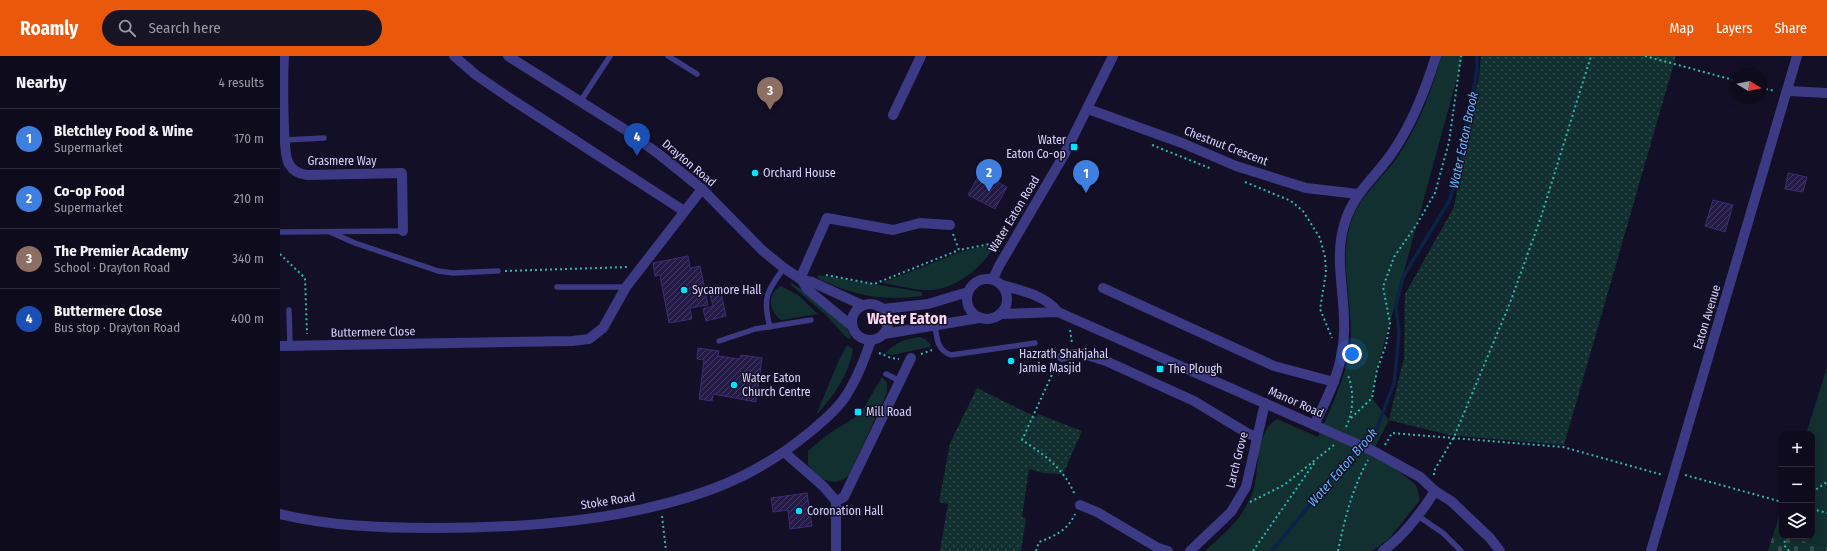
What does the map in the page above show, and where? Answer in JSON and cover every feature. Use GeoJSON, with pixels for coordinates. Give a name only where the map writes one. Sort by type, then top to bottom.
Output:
{"type":"FeatureCollection","features":[{"type":"Feature","properties":{"kind":"street","name":"Grasmere Way"},"geometry":{"type":"LineString","coordinates":[[284,56],[285,154],[289,165],[293,170],[301,174],[402,173],[403,231]]}},
{"type":"Feature","properties":{"kind":"street"},"geometry":{"type":"LineString","coordinates":[[454,56],[476,75],[508,97],[684,211]]}},
{"type":"Feature","properties":{"kind":"street","name":"Drayton Road"},"geometry":{"type":"LineString","coordinates":[[508,56],[644,143],[702,189],[763,251],[801,280],[807,289],[852,326]]}},
{"type":"Feature","properties":{"kind":"street"},"geometry":{"type":"LineString","coordinates":[[893,115],[921,56]]}},
{"type":"Feature","properties":{"kind":"street","name":"Water Eaton Road"},"geometry":{"type":"LineString","coordinates":[[993,279],[998,266],[1043,192],[1088,109],[1113,56]]}},
{"type":"Feature","properties":{"kind":"street"},"geometry":{"type":"LineString","coordinates":[[1314,425],[1334,382],[1341,361],[1344,332],[1340,263],[1342,237],[1348,212],[1358,194],[1387,160],[1397,145],[1423,94],[1436,56]]}},
{"type":"Feature","properties":{"kind":"street","name":"Eaton Avenue"},"geometry":{"type":"LineString","coordinates":[[1651,551],[1788,91],[1797,56]]}},
{"type":"Feature","properties":{"kind":"street"},"geometry":{"type":"LineString","coordinates":[[1788,91],[1827,93]]}},
{"type":"Feature","properties":{"kind":"street","name":"Chestnut Crescent"},"geometry":{"type":"LineString","coordinates":[[1088,109],[1182,143],[1236,166],[1306,188],[1358,194]]}},
{"type":"Feature","properties":{"kind":"street","name":"Buttermere Close"},"geometry":{"type":"LineString","coordinates":[[285,346],[585,340],[595,336],[603,328],[626,287],[702,189]]}},
{"type":"Feature","properties":{"kind":"street"},"geometry":{"type":"LineString","coordinates":[[801,280],[828,218],[893,230],[920,223],[950,225]]}},
{"type":"Feature","properties":{"kind":"street"},"geometry":{"type":"LineString","coordinates":[[883,309],[928,304],[968,292],[979,280],[993,279],[1002,285],[1006,290],[1008,301],[1006,307],[1000,314],[987,319],[979,318],[884,334],[872,340],[861,338],[857,335],[852,326],[854,313],[862,305],[872,303],[883,309],[888,318],[887,329],[884,334]]}},
{"type":"Feature","properties":{"kind":"street","name":"Drayton Road"},"geometry":{"type":"LineString","coordinates":[[801,280],[812,282],[862,305]]}},
{"type":"Feature","properties":{"kind":"street","name":"Manor Road"},"geometry":{"type":"LineString","coordinates":[[1002,285],[1038,297],[1048,302],[1058,312],[1068,317],[1377,453],[1420,477],[1435,491],[1451,501],[1490,538],[1500,551]]}},
{"type":"Feature","properties":{"kind":"street"},"geometry":{"type":"LineString","coordinates":[[1103,288],[1274,366],[1334,382]]}},
{"type":"Feature","properties":{"kind":"street"},"geometry":{"type":"LineString","coordinates":[[968,292],[969,307],[979,318]]}},
{"type":"Feature","properties":{"kind":"street","name":"Manor Road"},"geometry":{"type":"LineString","coordinates":[[1000,314],[1058,312]]}},
{"type":"Feature","properties":{"kind":"street","name":"Stoke Road"},"geometry":{"type":"LineString","coordinates":[[280,514],[315,521],[373,527],[488,527],[567,520],[661,505],[698,494],[731,481],[784,452],[814,428],[843,401],[856,379],[872,340]]}},
{"type":"Feature","properties":{"kind":"street"},"geometry":{"type":"LineString","coordinates":[[1062,357],[1073,354],[1095,356],[1194,401],[1256,437]]}},
{"type":"Feature","properties":{"kind":"street"},"geometry":{"type":"LineString","coordinates":[[836,501],[844,497],[911,358]]}},
{"type":"Feature","properties":{"kind":"street","name":"Larch Grove"},"geometry":{"type":"LineString","coordinates":[[1190,551],[1231,512],[1246,487],[1256,437],[1265,403]]}},
{"type":"Feature","properties":{"kind":"street"},"geometry":{"type":"LineString","coordinates":[[784,452],[823,486],[836,501],[836,551]]}},
{"type":"Feature","properties":{"kind":"street"},"geometry":{"type":"LineString","coordinates":[[1383,551],[1391,546],[1418,516],[1435,491]]}},
{"type":"Feature","properties":{"kind":"street"},"geometry":{"type":"LineString","coordinates":[[1080,505],[1097,512],[1158,548],[1168,551]]}},
{"type":"Feature","properties":{"kind":"lane"},"geometry":{"type":"LineString","coordinates":[[580,102],[610,56]]}},
{"type":"Feature","properties":{"kind":"lane"},"geometry":{"type":"LineString","coordinates":[[668,56],[697,74]]}},
{"type":"Feature","properties":{"kind":"lane"},"geometry":{"type":"LineString","coordinates":[[285,140],[324,138]]}},
{"type":"Feature","properties":{"kind":"lane"},"geometry":{"type":"LineString","coordinates":[[280,232],[403,231]]}},
{"type":"Feature","properties":{"kind":"lane"},"geometry":{"type":"LineString","coordinates":[[330,232],[355,244],[438,271],[453,273],[498,271]]}},
{"type":"Feature","properties":{"kind":"lane"},"geometry":{"type":"LineString","coordinates":[[770,327],[766,312],[766,300],[771,286],[784,268]]}},
{"type":"Feature","properties":{"kind":"lane"},"geometry":{"type":"LineString","coordinates":[[556,287],[626,287]]}},
{"type":"Feature","properties":{"kind":"lane"},"geometry":{"type":"LineString","coordinates":[[285,346],[289,310]]}},
{"type":"Feature","properties":{"kind":"lane"},"geometry":{"type":"LineString","coordinates":[[719,341],[747,331],[811,320]]}},
{"type":"Feature","properties":{"kind":"lane"},"geometry":{"type":"LineString","coordinates":[[935,326],[938,345],[941,349],[951,355],[1034,343]]}},
{"type":"Feature","properties":{"kind":"lane"},"geometry":{"type":"LineString","coordinates":[[886,374],[900,380]]}},
{"type":"Feature","properties":{"kind":"lane"},"geometry":{"type":"LineString","coordinates":[[1418,516],[1443,533],[1461,551]]}},
{"type":"Feature","properties":{"kind":"path"},"geometry":{"type":"LineString","coordinates":[[1350,419],[1372,398],[1377,370],[1386,345],[1390,323],[1383,288],[1394,257],[1417,224],[1435,193],[1449,142],[1461,56]]}},
{"type":"Feature","properties":{"kind":"path"},"geometry":{"type":"LineString","coordinates":[[1435,491],[1434,471],[1454,437],[1510,302],[1541,217],[1591,56]]}},
{"type":"Feature","properties":{"kind":"path"},"geometry":{"type":"LineString","coordinates":[[1645,56],[1731,79]]}},
{"type":"Feature","properties":{"kind":"path"},"geometry":{"type":"LineString","coordinates":[[1151,145],[1212,169]]}},
{"type":"Feature","properties":{"kind":"path"},"geometry":{"type":"LineString","coordinates":[[1240,180],[1291,201],[1303,211],[1320,238],[1325,257],[1326,273],[1320,309],[1333,342]]}},
{"type":"Feature","properties":{"kind":"path"},"geometry":{"type":"LineString","coordinates":[[950,225],[959,250]]}},
{"type":"Feature","properties":{"kind":"path"},"geometry":{"type":"LineString","coordinates":[[824,275],[874,284],[959,250],[1000,242],[1010,248]]}},
{"type":"Feature","properties":{"kind":"path"},"geometry":{"type":"LineString","coordinates":[[280,254],[305,278],[307,346]]}},
{"type":"Feature","properties":{"kind":"path"},"geometry":{"type":"LineString","coordinates":[[498,271],[641,267]]}},
{"type":"Feature","properties":{"kind":"path"},"geometry":{"type":"LineString","coordinates":[[1068,317],[1073,354]]}},
{"type":"Feature","properties":{"kind":"path"},"geometry":{"type":"LineString","coordinates":[[1036,551],[1039,542],[1057,535],[1068,526],[1080,505],[1072,487],[1056,465],[1022,440],[1062,357]]}},
{"type":"Feature","properties":{"kind":"path"},"geometry":{"type":"LineString","coordinates":[[1238,502],[1252,502],[1284,485],[1343,437],[1350,419],[1353,387],[1341,361]]}},
{"type":"Feature","properties":{"kind":"path"},"geometry":{"type":"LineString","coordinates":[[1338,551],[1346,511],[1356,481],[1392,433],[1563,447],[1664,475],[1666,470],[1674,472],[1779,501]]}},
{"type":"Feature","properties":{"kind":"path"},"geometry":{"type":"LineString","coordinates":[[1253,551],[1316,460]]}},
{"type":"Feature","properties":{"kind":"path"},"geometry":{"type":"LineString","coordinates":[[1815,490],[1827,482]]}},
{"type":"Feature","properties":{"kind":"path"},"geometry":{"type":"LineString","coordinates":[[661,505],[666,551]]}},
{"type":"Feature","properties":{"kind":"path"},"geometry":{"type":"LineString","coordinates":[[1815,510],[1827,513]]}},
{"type":"Feature","properties":{"kind":"path"},"geometry":{"type":"LineString","coordinates":[[1785,539],[1784,545],[1789,551]]}},
{"type":"Feature","properties":{"kind":"green space"},"geometry":{"type":"Polygon","coordinates":[[[1441,56],[1463,56],[1377,370],[1372,398],[1389,420],[1373,451],[1416,485],[1420,500],[1388,540],[1372,551],[1205,551],[1233,525],[1249,501],[1253,492],[1262,439],[1270,424],[1277,419],[1318,437],[1344,374],[1350,347],[1351,320],[1346,252],[1350,225],[1364,197],[1392,165],[1412,133],[1429,95],[1441,56]]]}},
{"type":"Feature","properties":{"kind":"green space"},"geometry":{"type":"Polygon","coordinates":[[[1481,56],[1676,56],[1564,445],[1449,435],[1389,420],[1404,358],[1405,294],[1454,207],[1471,108],[1479,77],[1481,56]]]}},
{"type":"Feature","properties":{"kind":"green space"},"geometry":{"type":"Polygon","coordinates":[[[995,244],[984,260],[969,275],[960,281],[941,289],[913,289],[882,283],[960,252],[995,244]]]}},
{"type":"Feature","properties":{"kind":"green space"},"geometry":{"type":"Polygon","coordinates":[[[818,275],[922,292],[922,296],[894,298],[868,296],[830,284],[817,278],[818,275]]]}},
{"type":"Feature","properties":{"kind":"green space"},"geometry":{"type":"Polygon","coordinates":[[[792,283],[836,316],[844,324],[851,339],[847,338],[826,315],[791,285],[792,283]]]}},
{"type":"Feature","properties":{"kind":"green space"},"geometry":{"type":"Polygon","coordinates":[[[781,286],[798,295],[818,314],[781,320],[777,317],[772,308],[771,298],[776,289],[781,286]]]}},
{"type":"Feature","properties":{"kind":"green space"},"geometry":{"type":"Polygon","coordinates":[[[920,337],[925,339],[931,345],[930,347],[892,355],[886,353],[897,344],[906,340],[920,337]]]}},
{"type":"Feature","properties":{"kind":"green space"},"geometry":{"type":"Polygon","coordinates":[[[847,345],[853,349],[848,367],[834,393],[816,415],[839,360],[847,345]]]}},
{"type":"Feature","properties":{"kind":"green space"},"geometry":{"type":"Polygon","coordinates":[[[1827,367],[1827,546],[1793,539],[1815,539],[1815,431],[1807,431],[1827,367]]]}},
{"type":"Feature","properties":{"kind":"green space"},"geometry":{"type":"Polygon","coordinates":[[[882,377],[887,383],[887,393],[849,475],[844,479],[833,482],[822,478],[808,465],[808,451],[827,435],[854,418],[865,406],[882,377]]]}},
{"type":"Feature","properties":{"kind":"green space"},"geometry":{"type":"Polygon","coordinates":[[[977,388],[1036,417],[1038,414],[1082,431],[1063,474],[1043,473],[1029,469],[1022,517],[1026,518],[1021,551],[940,551],[948,504],[939,502],[950,443],[977,388]]]}},
{"type":"Feature","properties":{"kind":"green space"},"geometry":{"type":"Polygon","coordinates":[[[1779,517],[1779,536],[1773,535],[1779,517]]]}},
{"type":"Feature","properties":{"kind":"green space"},"geometry":{"type":"Polygon","coordinates":[[[1773,535],[1779,536],[1779,539],[1793,539],[1827,546],[1827,551],[1768,551],[1773,535]]]}},
{"type":"Feature","properties":{"kind":"building"},"geometry":{"type":"Polygon","coordinates":[[[980,173],[1007,187],[995,209],[968,195],[980,173]]]}},
{"type":"Feature","properties":{"kind":"building"},"geometry":{"type":"Polygon","coordinates":[[[1788,173],[1807,177],[1803,192],[1785,189],[1788,173]]]}},
{"type":"Feature","properties":{"kind":"building"},"geometry":{"type":"Polygon","coordinates":[[[1713,200],[1733,205],[1725,232],[1705,226],[1713,200]]]}},
{"type":"Feature","properties":{"kind":"building","name":"Sycamore Hall"},"geometry":{"type":"Polygon","coordinates":[[[688,256],[690,268],[700,266],[708,305],[690,308],[692,319],[669,323],[660,275],[655,276],[653,263],[688,256]]]}},
{"type":"Feature","properties":{"kind":"building"},"geometry":{"type":"Polygon","coordinates":[[[720,288],[726,316],[706,321],[703,309],[713,306],[709,291],[720,288]]]}},
{"type":"Feature","properties":{"kind":"building"},"geometry":{"type":"Polygon","coordinates":[[[698,348],[719,351],[718,356],[740,359],[741,355],[762,358],[756,402],[713,394],[712,401],[699,399],[704,360],[697,359],[698,348]]]}},
{"type":"Feature","properties":{"kind":"building","name":"Coronation Hall"},"geometry":{"type":"Polygon","coordinates":[[[807,493],[812,526],[790,529],[788,510],[773,512],[771,498],[807,493]]]}},
{"type":"Feature","properties":{"kind":"waterway","name":"Water Eaton Brook"},"geometry":{"type":"LineString","coordinates":[[1272,551],[1352,453],[1377,428],[1394,383],[1399,334],[1396,305],[1403,277],[1449,201],[1458,174],[1477,70],[1477,56]]}},
{"type":"Feature","properties":{"kind":"place","name":"The Premier Academy"},"geometry":{"type":"Point","coordinates":[770,110]}},
{"type":"Feature","properties":{"kind":"place","name":"Water Eaton Co-op"},"geometry":{"type":"Point","coordinates":[1074,147]}},
{"type":"Feature","properties":{"kind":"place","name":"Buttermere Close"},"geometry":{"type":"Point","coordinates":[637,156]}},
{"type":"Feature","properties":{"kind":"place","name":"Orchard House"},"geometry":{"type":"Point","coordinates":[755,173]}},
{"type":"Feature","properties":{"kind":"place","name":"Co-op Food"},"geometry":{"type":"Point","coordinates":[989,192]}},
{"type":"Feature","properties":{"kind":"place","name":"Bletchley Food & Wine"},"geometry":{"type":"Point","coordinates":[1086,193]}},
{"type":"Feature","properties":{"kind":"place","name":"Sycamore Hall"},"geometry":{"type":"Point","coordinates":[684,290]}},
{"type":"Feature","properties":{"kind":"place","name":"Hazrath Shahjahal Jamie Masjid"},"geometry":{"type":"Point","coordinates":[1011,361]}},
{"type":"Feature","properties":{"kind":"place","name":"The Plough"},"geometry":{"type":"Point","coordinates":[1160,369]}},
{"type":"Feature","properties":{"kind":"place","name":"Water Eaton Church Centre"},"geometry":{"type":"Point","coordinates":[734,385]}},
{"type":"Feature","properties":{"kind":"place","name":"Mill Road"},"geometry":{"type":"Point","coordinates":[858,412]}},
{"type":"Feature","properties":{"kind":"place","name":"Coronation Hall"},"geometry":{"type":"Point","coordinates":[799,511]}},
{"type":"Feature","properties":{"kind":"district","name":"Water Eaton"},"geometry":{"type":"Point","coordinates":[907,318]}}]}
